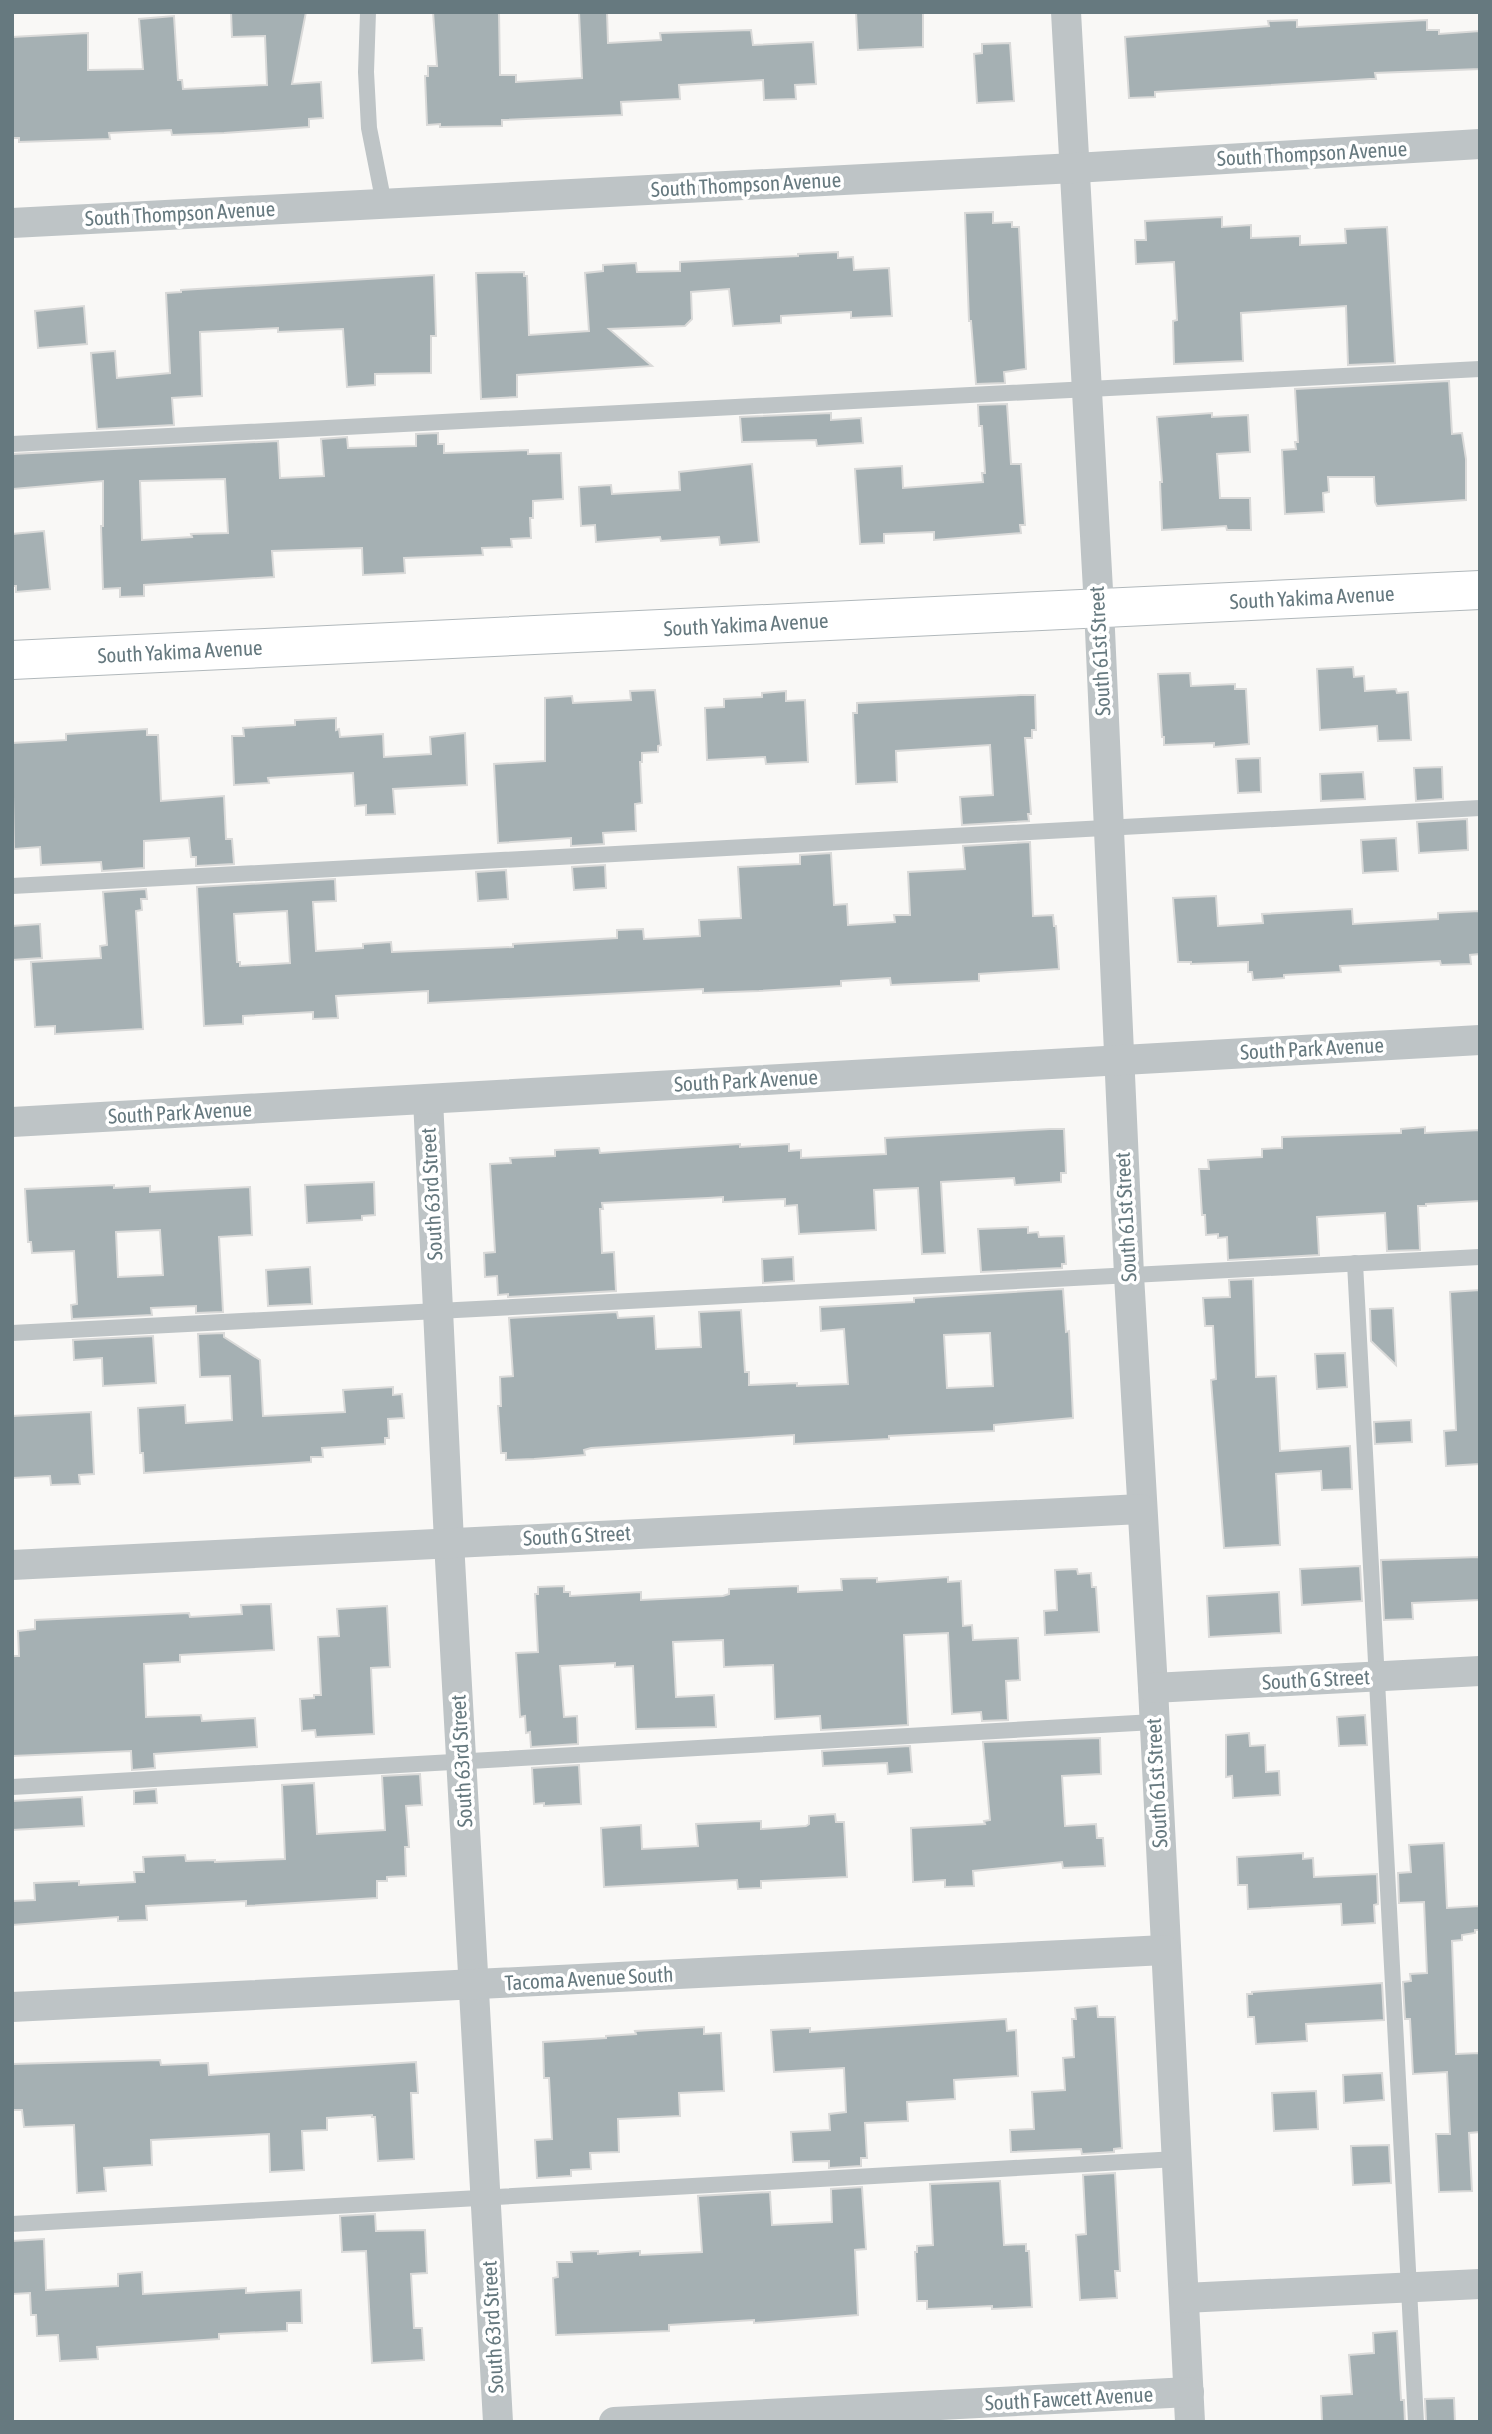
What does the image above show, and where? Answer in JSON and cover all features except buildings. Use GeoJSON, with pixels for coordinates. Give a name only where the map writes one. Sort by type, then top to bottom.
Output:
{"type":"FeatureCollection","features":[{"type":"Feature","properties":{"kind":"main road","name":"South Yakima Avenue"},"geometry":{"type":"LineString","coordinates":[[12,660],[1480,590]]}},
{"type":"Feature","properties":{"kind":"street","name":"South 61st Street"},"geometry":{"type":"LineString","coordinates":[[1066,12],[1098,608],[1141,1509],[1153,1688],[1191,2422]]}},
{"type":"Feature","properties":{"kind":"street","name":"South Thompson Avenue"},"geometry":{"type":"LineString","coordinates":[[12,223],[1075,168],[1480,144]]}},
{"type":"Feature","properties":{"kind":"street","name":"South Park Avenue"},"geometry":{"type":"LineString","coordinates":[[12,1122],[1480,1040]]}},
{"type":"Feature","properties":{"kind":"street","name":"South 63rd Street"},"geometry":{"type":"LineString","coordinates":[[428,1099],[449,1542],[498,2422]]}},
{"type":"Feature","properties":{"kind":"street","name":"South G Street"},"geometry":{"type":"LineString","coordinates":[[12,1565],[1141,1509]]}},
{"type":"Feature","properties":{"kind":"street","name":"South G Street"},"geometry":{"type":"LineString","coordinates":[[1153,1688],[1480,1671]]}},
{"type":"Feature","properties":{"kind":"street","name":"Tacoma Avenue South"},"geometry":{"type":"LineString","coordinates":[[12,2007],[1165,1950]]}},
{"type":"Feature","properties":{"kind":"street"},"geometry":{"type":"LineString","coordinates":[[1184,2298],[1480,2284]]}},
{"type":"Feature","properties":{"kind":"street","name":"South Fawcett Avenue"},"geometry":{"type":"LineString","coordinates":[[614,2422],[1189,2392]]}},
{"type":"Feature","properties":{"kind":"lane"},"geometry":{"type":"LineString","coordinates":[[368,12],[366,72],[369,128],[384,204]]}},
{"type":"Feature","properties":{"kind":"lane"},"geometry":{"type":"LineString","coordinates":[[12,444],[1480,369]]}},
{"type":"Feature","properties":{"kind":"lane"},"geometry":{"type":"LineString","coordinates":[[12,886],[1480,808]]}},
{"type":"Feature","properties":{"kind":"lane"},"geometry":{"type":"LineString","coordinates":[[12,1333],[1480,1257]]}},
{"type":"Feature","properties":{"kind":"lane"},"geometry":{"type":"LineString","coordinates":[[1356,1263],[1416,2422]]}},
{"type":"Feature","properties":{"kind":"lane"},"geometry":{"type":"LineString","coordinates":[[12,1787],[1154,1722]]}},
{"type":"Feature","properties":{"kind":"lane"},"geometry":{"type":"LineString","coordinates":[[12,2224],[1177,2159]]}}]}
